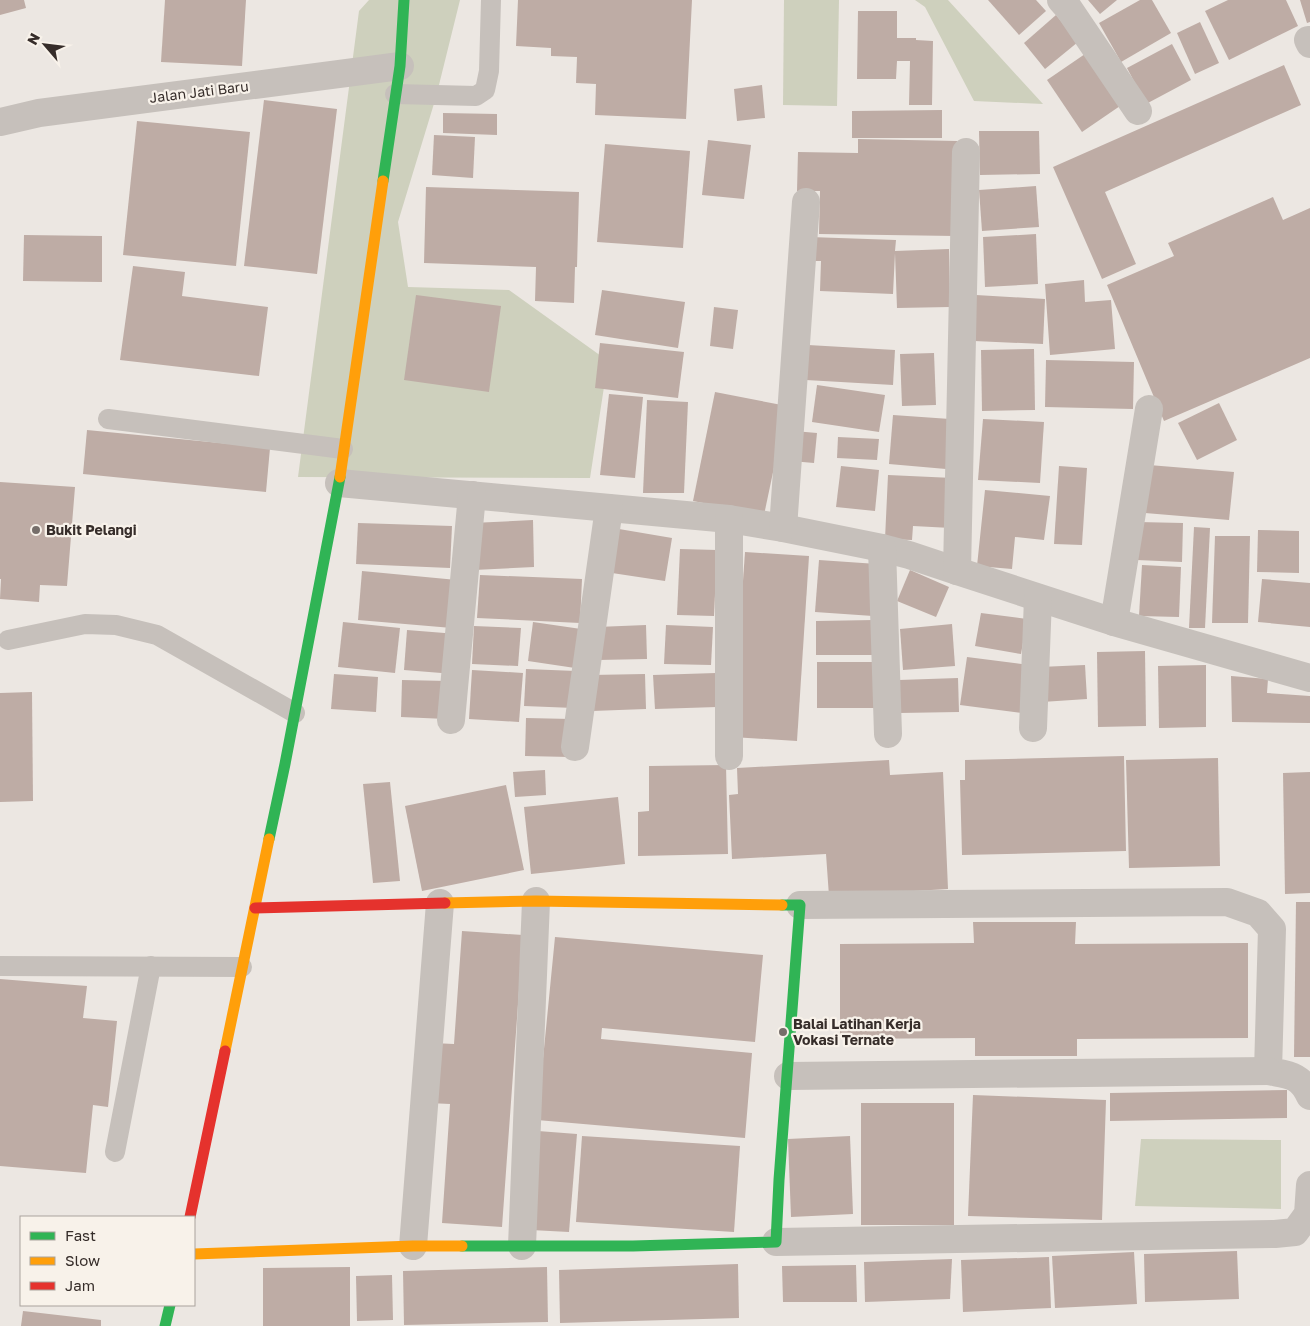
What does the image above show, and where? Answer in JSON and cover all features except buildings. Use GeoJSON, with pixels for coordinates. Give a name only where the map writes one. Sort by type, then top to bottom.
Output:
{"type":"FeatureCollection","features":[{"type":"Feature","properties":{"kind":"street"},"geometry":{"type":"LineString","coordinates":[[190,1216],[295,713],[339,483],[400,66],[404,0]]}},
{"type":"Feature","properties":{"kind":"street"},"geometry":{"type":"LineString","coordinates":[[1061,0],[1138,111]]}},
{"type":"Feature","properties":{"kind":"street","name":"Jalan Jati Baru"},"geometry":{"type":"LineString","coordinates":[[0,122],[39,113],[400,66]]}},
{"type":"Feature","properties":{"kind":"street"},"geometry":{"type":"LineString","coordinates":[[956,572],[966,152]]}},
{"type":"Feature","properties":{"kind":"street"},"geometry":{"type":"LineString","coordinates":[[783,528],[806,202]]}},
{"type":"Feature","properties":{"kind":"street"},"geometry":{"type":"LineString","coordinates":[[1114,622],[1149,409]]}},
{"type":"Feature","properties":{"kind":"street"},"geometry":{"type":"LineString","coordinates":[[339,483],[729,520],[783,528],[909,554],[956,572],[1114,622],[1310,678]]}},
{"type":"Feature","properties":{"kind":"street"},"geometry":{"type":"LineString","coordinates":[[451,720],[472,495]]}},
{"type":"Feature","properties":{"kind":"street"},"geometry":{"type":"LineString","coordinates":[[575,747],[609,508]]}},
{"type":"Feature","properties":{"kind":"street"},"geometry":{"type":"LineString","coordinates":[[729,520],[729,756]]}},
{"type":"Feature","properties":{"kind":"street"},"geometry":{"type":"LineString","coordinates":[[882,548],[888,734]]}},
{"type":"Feature","properties":{"kind":"street"},"geometry":{"type":"LineString","coordinates":[[1033,728],[1038,598]]}},
{"type":"Feature","properties":{"kind":"street"},"geometry":{"type":"LineString","coordinates":[[255,908],[536,901],[748,905],[1227,902],[1258,913],[1272,929],[1268,1071]]}},
{"type":"Feature","properties":{"kind":"street"},"geometry":{"type":"LineString","coordinates":[[522,1246],[536,901]]}},
{"type":"Feature","properties":{"kind":"street"},"geometry":{"type":"LineString","coordinates":[[413,1246],[440,903]]}},
{"type":"Feature","properties":{"kind":"street"},"geometry":{"type":"LineString","coordinates":[[776,1242],[800,905]]}},
{"type":"Feature","properties":{"kind":"street"},"geometry":{"type":"LineString","coordinates":[[788,1076],[1268,1071],[1295,1077],[1307,1089],[1310,1096]]}},
{"type":"Feature","properties":{"kind":"street"},"geometry":{"type":"LineString","coordinates":[[195,1254],[413,1246],[633,1246],[1275,1234],[1296,1232],[1308,1214],[1310,1186]]}},
{"type":"Feature","properties":{"kind":"street"},"geometry":{"type":"LineString","coordinates":[[165,1326],[170,1306]]}},
{"type":"Feature","properties":{"kind":"lane"},"geometry":{"type":"LineString","coordinates":[[396,94],[476,96],[485,90],[489,71],[490,0]]}},
{"type":"Feature","properties":{"kind":"lane"},"geometry":{"type":"LineString","coordinates":[[108,419],[343,449]]}},
{"type":"Feature","properties":{"kind":"lane"},"geometry":{"type":"LineString","coordinates":[[8,640],[85,624],[116,625],[156,635],[295,713]]}},
{"type":"Feature","properties":{"kind":"lane"},"geometry":{"type":"LineString","coordinates":[[0,966],[242,966]]}},
{"type":"Feature","properties":{"kind":"lane"},"geometry":{"type":"LineString","coordinates":[[115,1152],[151,966]]}},
{"type":"Feature","properties":{"kind":"green space"},"geometry":{"type":"Polygon","coordinates":[[[369,0],[460,0],[436,97],[398,222],[408,287],[509,290],[608,361],[590,478],[298,477],[359,11],[369,0]]]}},
{"type":"Feature","properties":{"kind":"green space"},"geometry":{"type":"Polygon","coordinates":[[[784,0],[839,0],[837,106],[783,105],[784,0]]]}},
{"type":"Feature","properties":{"kind":"green space"},"geometry":{"type":"Polygon","coordinates":[[[915,0],[948,0],[1043,104],[974,101],[925,7],[915,0]]]}},
{"type":"Feature","properties":{"kind":"green space"},"geometry":{"type":"Polygon","coordinates":[[[1141,1139],[1281,1140],[1281,1209],[1135,1206],[1141,1139]]]}},
{"type":"Feature","properties":{"kind":"traffic: fast"},"geometry":{"type":"LineString","coordinates":[[383,181],[400,66],[404,0]]}},
{"type":"Feature","properties":{"kind":"traffic: fast"},"geometry":{"type":"LineString","coordinates":[[269,839],[340,477]]}},
{"type":"Feature","properties":{"kind":"traffic: fast"},"geometry":{"type":"LineString","coordinates":[[462,1246],[633,1246],[776,1242],[800,905],[782,905]]}},
{"type":"Feature","properties":{"kind":"traffic: fast"},"geometry":{"type":"LineString","coordinates":[[165,1326],[170,1306]]}},
{"type":"Feature","properties":{"kind":"traffic: slow"},"geometry":{"type":"LineString","coordinates":[[340,477],[383,181]]}},
{"type":"Feature","properties":{"kind":"traffic: slow"},"geometry":{"type":"LineString","coordinates":[[225,1051],[269,839]]}},
{"type":"Feature","properties":{"kind":"traffic: slow"},"geometry":{"type":"LineString","coordinates":[[445,903],[536,901],[782,905]]}},
{"type":"Feature","properties":{"kind":"traffic: slow"},"geometry":{"type":"LineString","coordinates":[[195,1254],[462,1246]]}},
{"type":"Feature","properties":{"kind":"traffic: jam"},"geometry":{"type":"LineString","coordinates":[[255,908],[445,903]]}},
{"type":"Feature","properties":{"kind":"traffic: jam"},"geometry":{"type":"LineString","coordinates":[[190,1216],[225,1051]]}},
{"type":"Feature","properties":{"kind":"place","name":"Bukit Pelangi"},"geometry":{"type":"Point","coordinates":[36,530]}},
{"type":"Feature","properties":{"kind":"place","name":"Balai Latihan Kerja Vokasi Ternate"},"geometry":{"type":"Point","coordinates":[783,1032]}}]}
